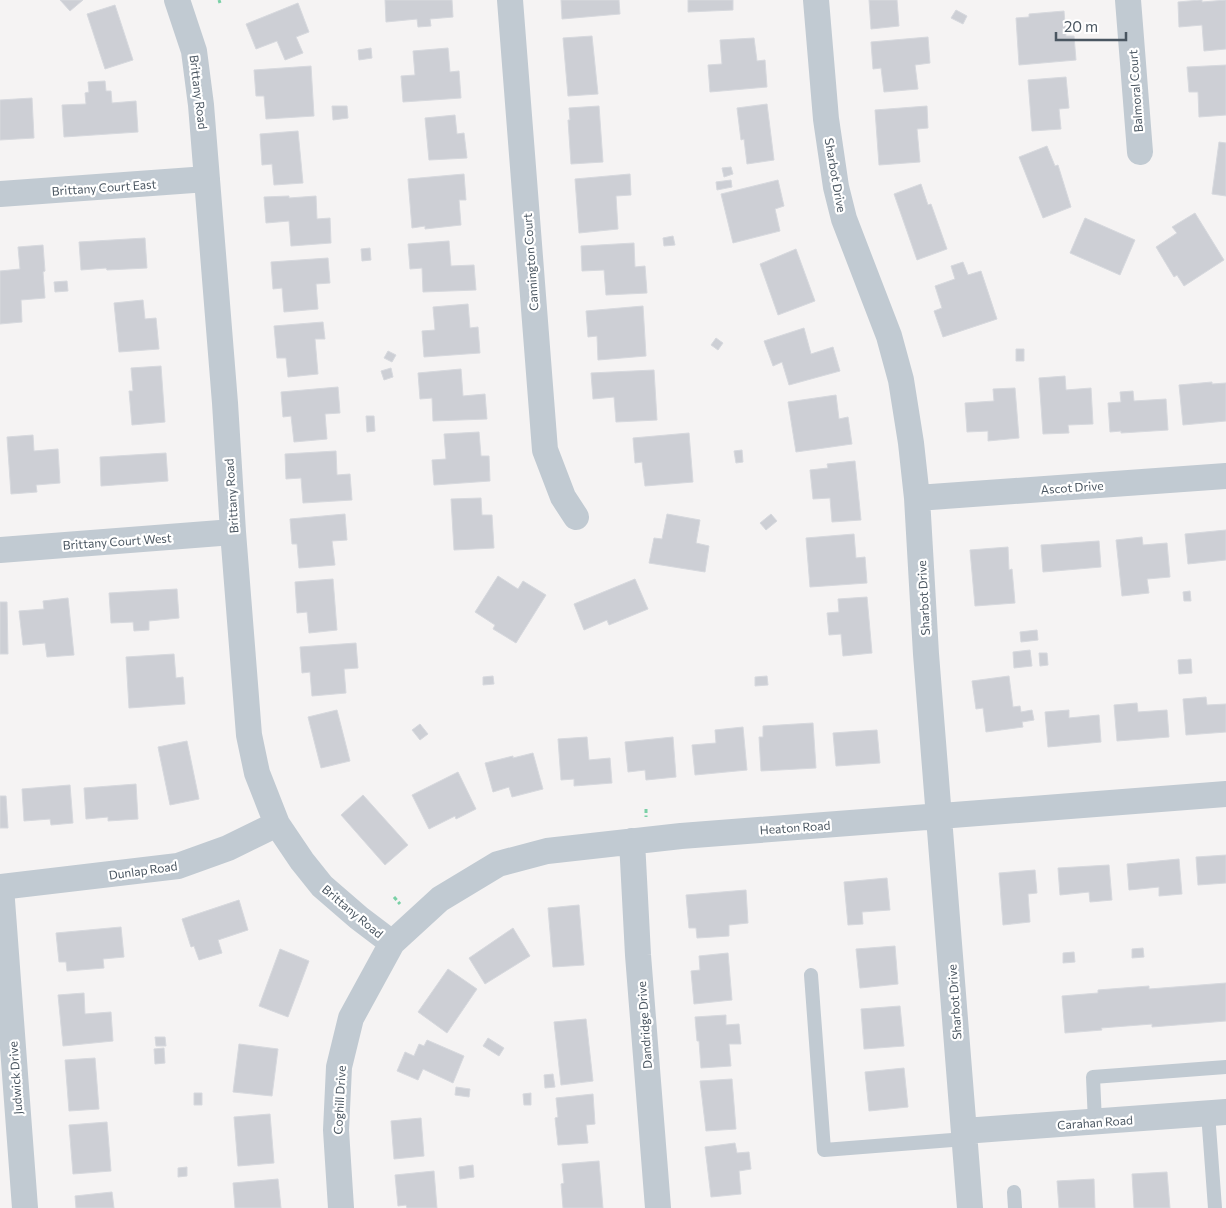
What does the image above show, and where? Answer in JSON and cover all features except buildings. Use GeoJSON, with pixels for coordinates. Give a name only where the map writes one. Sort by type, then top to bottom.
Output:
{"type":"FeatureCollection","features":[{"type":"Feature","properties":{"kind":"street","name":"Brittany Road"},"geometry":{"type":"LineString","coordinates":[[177,0],[194,51],[202,105],[249,735],[257,773],[277,824],[302,861],[322,886],[362,921],[392,943]]}},
{"type":"Feature","properties":{"kind":"street","name":"Cannington Court"},"geometry":{"type":"LineString","coordinates":[[510,0],[545,450],[563,497],[576,517]]}},
{"type":"Feature","properties":{"kind":"street","name":"Sharbot Drive"},"geometry":{"type":"LineString","coordinates":[[816,0],[826,119],[836,187],[844,219],[889,336],[901,380],[917,498],[926,654],[970,1208]]}},
{"type":"Feature","properties":{"kind":"street","name":"Balmoral Court"},"geometry":{"type":"LineString","coordinates":[[1128,0],[1140,152]]}},
{"type":"Feature","properties":{"kind":"street","name":"Brittany Court East"},"geometry":{"type":"LineString","coordinates":[[0,194],[208,179]]}},
{"type":"Feature","properties":{"kind":"street","name":"Ascot Drive"},"geometry":{"type":"LineString","coordinates":[[917,498],[1226,476]]}},
{"type":"Feature","properties":{"kind":"street","name":"Brittany Court West"},"geometry":{"type":"LineString","coordinates":[[0,550],[233,532]]}},
{"type":"Feature","properties":{"kind":"street","name":"Heaton Road"},"geometry":{"type":"LineString","coordinates":[[392,943],[440,899],[498,864],[546,851],[682,836],[1226,794]]}},
{"type":"Feature","properties":{"kind":"street","name":"Dunlap Road"},"geometry":{"type":"LineString","coordinates":[[0,887],[178,866],[228,848],[277,824]]}},
{"type":"Feature","properties":{"kind":"street","name":"Dandridge Drive"},"geometry":{"type":"LineString","coordinates":[[632,841],[638,954],[658,1208]]}},
{"type":"Feature","properties":{"kind":"street","name":"Judwick Drive"},"geometry":{"type":"LineString","coordinates":[[0,887],[25,1208]]}},
{"type":"Feature","properties":{"kind":"street","name":"Coghill Drive"},"geometry":{"type":"LineString","coordinates":[[342,1208],[336,1130],[339,1067],[351,1018],[392,943]]}},
{"type":"Feature","properties":{"kind":"street","name":"Carahan Road"},"geometry":{"type":"LineString","coordinates":[[964,1135],[1095,1122],[1217,1113]]}},
{"type":"Feature","properties":{"kind":"lane"},"geometry":{"type":"LineString","coordinates":[[811,975],[824,1150],[964,1135]]}},
{"type":"Feature","properties":{"kind":"lane"},"geometry":{"type":"LineString","coordinates":[[1095,1122],[1093,1077],[1226,1067]]}},
{"type":"Feature","properties":{"kind":"lane"},"geometry":{"type":"LineString","coordinates":[[1215,1208],[1217,1113]]}},
{"type":"Feature","properties":{"kind":"lane"},"geometry":{"type":"LineString","coordinates":[[1014,1192],[1015,1208]]}}]}
